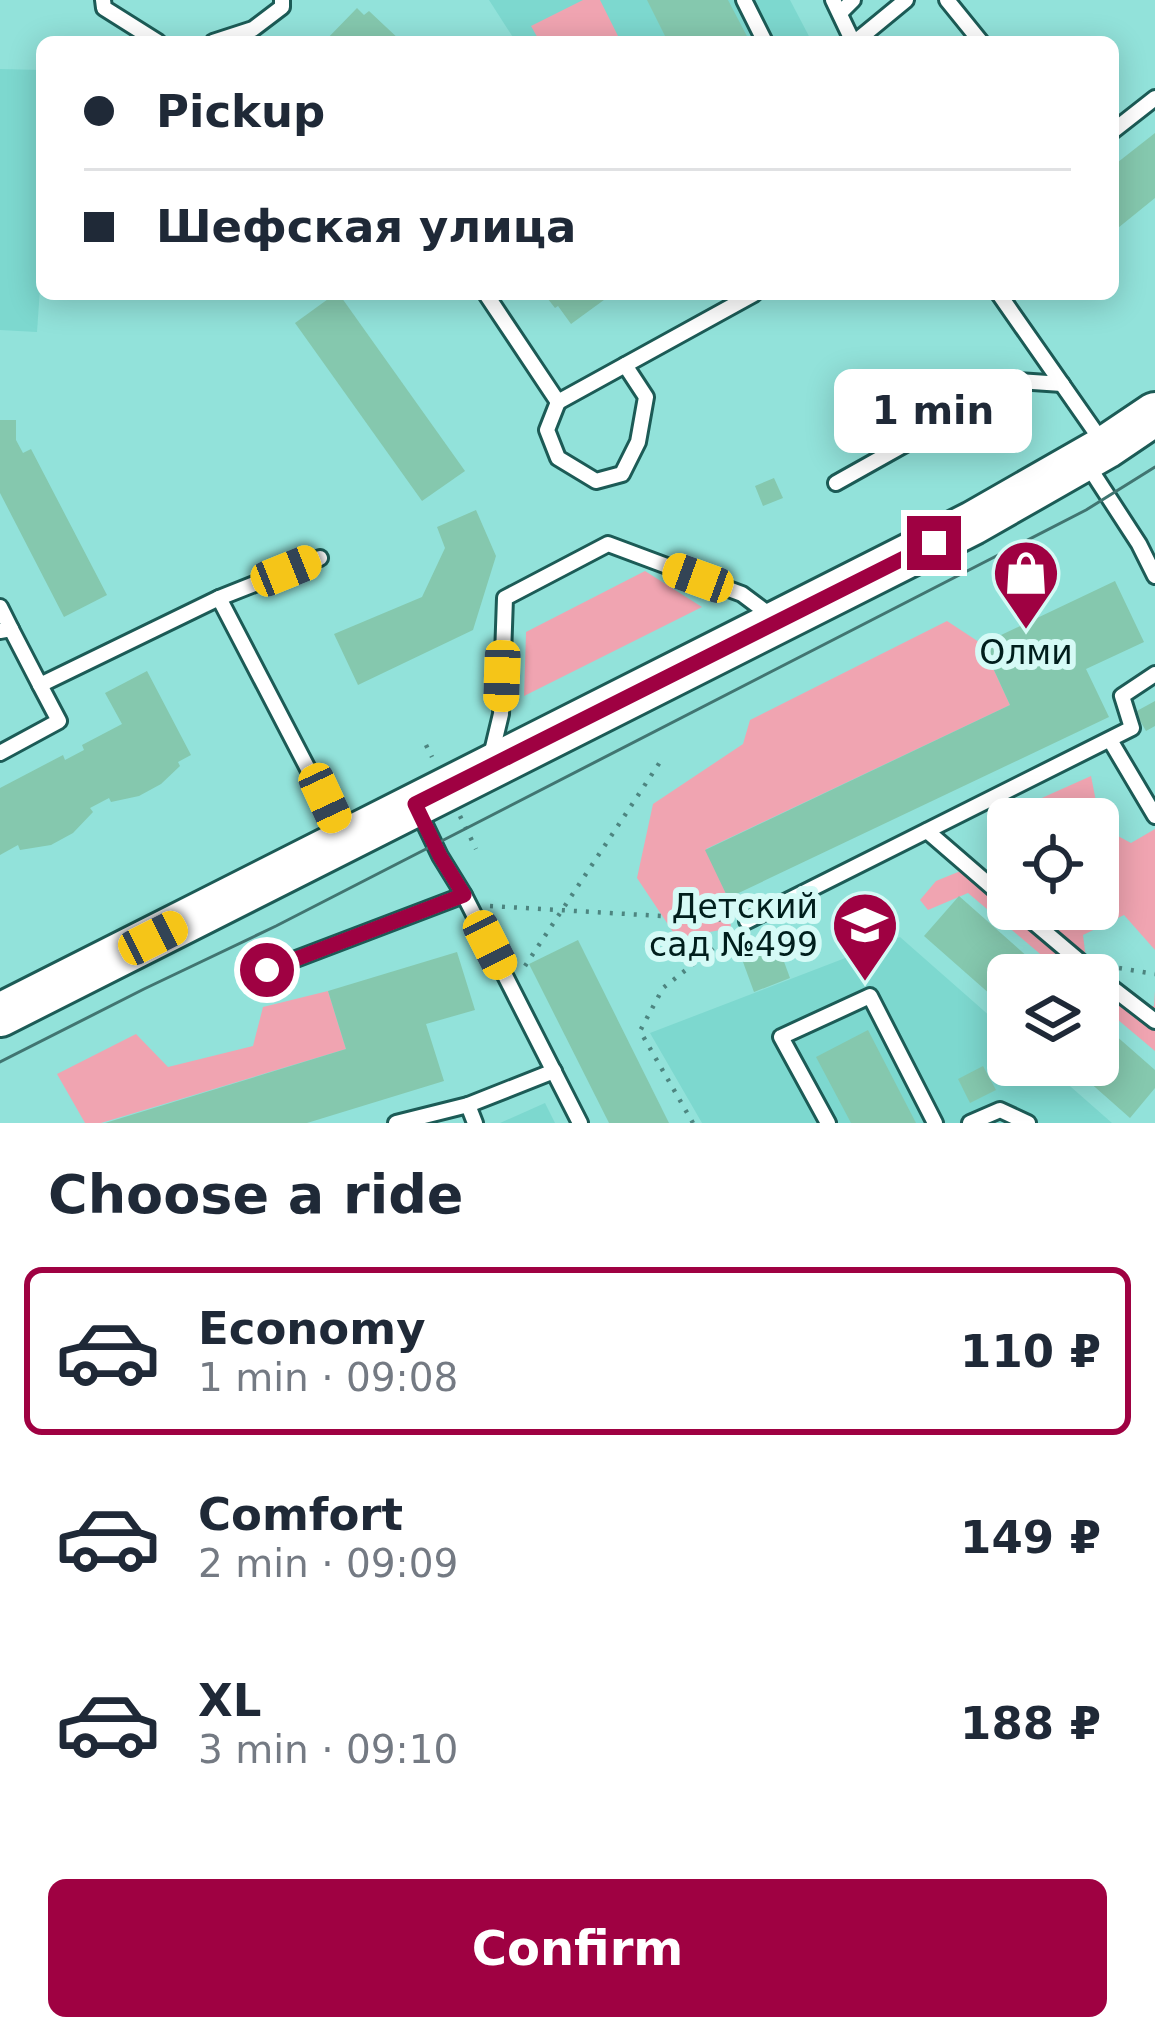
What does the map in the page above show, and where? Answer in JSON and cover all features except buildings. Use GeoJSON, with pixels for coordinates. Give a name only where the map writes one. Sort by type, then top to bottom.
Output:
{"type":"FeatureCollection","features":[{"type":"Feature","properties":{"kind":"main road"},"geometry":{"type":"LineString","coordinates":[[0,1015],[973,523],[1155,414]]}},
{"type":"Feature","properties":{"kind":"lane"},"geometry":{"type":"LineString","coordinates":[[103,0],[104,8],[148,36]]}},
{"type":"Feature","properties":{"kind":"lane"},"geometry":{"type":"LineString","coordinates":[[256,36],[282,8],[282,0]]}},
{"type":"Feature","properties":{"kind":"lane"},"geometry":{"type":"LineString","coordinates":[[744,0],[762,36]]}},
{"type":"Feature","properties":{"kind":"lane"},"geometry":{"type":"LineString","coordinates":[[851,36],[836,7],[853,0]]}},
{"type":"Feature","properties":{"kind":"lane"},"geometry":{"type":"LineString","coordinates":[[861,36],[906,0]]}},
{"type":"Feature","properties":{"kind":"lane"},"geometry":{"type":"LineString","coordinates":[[947,0],[976,36]]}},
{"type":"Feature","properties":{"kind":"lane"},"geometry":{"type":"LineString","coordinates":[[1119,126],[1155,98]]}},
{"type":"Feature","properties":{"kind":"lane"},"geometry":{"type":"LineString","coordinates":[[490,300],[558,402]]}},
{"type":"Feature","properties":{"kind":"lane"},"geometry":{"type":"LineString","coordinates":[[625,365],[646,398],[638,442],[622,474],[596,481],[558,458],[547,430],[558,402],[625,365],[743,300]]}},
{"type":"Feature","properties":{"kind":"lane"},"geometry":{"type":"LineString","coordinates":[[1002,300],[1062,384],[1155,576]]}},
{"type":"Feature","properties":{"kind":"lane"},"geometry":{"type":"LineString","coordinates":[[836,483],[1018,381],[1062,384]]}},
{"type":"Feature","properties":{"kind":"lane"},"geometry":{"type":"LineString","coordinates":[[488,766],[501,715],[505,598],[608,544],[742,594],[779,622]]}},
{"type":"Feature","properties":{"kind":"lane"},"geometry":{"type":"LineString","coordinates":[[40,685],[219,598],[320,558]]}},
{"type":"Feature","properties":{"kind":"lane"},"geometry":{"type":"LineString","coordinates":[[219,598],[345,840]]}},
{"type":"Feature","properties":{"kind":"lane"},"geometry":{"type":"LineString","coordinates":[[0,607],[6,630],[59,721],[0,753]]}},
{"type":"Feature","properties":{"kind":"lane"},"geometry":{"type":"LineString","coordinates":[[747,921],[1132,728],[1122,696],[1155,674]]}},
{"type":"Feature","properties":{"kind":"lane"},"geometry":{"type":"LineString","coordinates":[[1110,740],[1155,816]]}},
{"type":"Feature","properties":{"kind":"lane"},"geometry":{"type":"LineString","coordinates":[[415,804],[580,1123]]}},
{"type":"Feature","properties":{"kind":"lane"},"geometry":{"type":"LineString","coordinates":[[927,831],[987,883]]}},
{"type":"Feature","properties":{"kind":"lane"},"geometry":{"type":"LineString","coordinates":[[267,970],[467,900]]}},
{"type":"Feature","properties":{"kind":"lane"},"geometry":{"type":"LineString","coordinates":[[1043,930],[1071,954]]}},
{"type":"Feature","properties":{"kind":"lane"},"geometry":{"type":"LineString","coordinates":[[1119,993],[1155,1021]]}},
{"type":"Feature","properties":{"kind":"lane"},"geometry":{"type":"LineString","coordinates":[[828,1123],[782,1037],[870,996],[935,1123]]}},
{"type":"Feature","properties":{"kind":"lane"},"geometry":{"type":"LineString","coordinates":[[396,1123],[468,1105],[554,1071]]}},
{"type":"Feature","properties":{"kind":"lane"},"geometry":{"type":"LineString","coordinates":[[468,1105],[476,1123]]}},
{"type":"Feature","properties":{"kind":"lane"},"geometry":{"type":"LineString","coordinates":[[970,1123],[1000,1110],[1028,1123]]}},
{"type":"Feature","properties":{"kind":"path"},"geometry":{"type":"LineString","coordinates":[[511,986],[664,756]]}},
{"type":"Feature","properties":{"kind":"path"},"geometry":{"type":"LineString","coordinates":[[467,900],[563,913],[747,921]]}},
{"type":"Feature","properties":{"kind":"path"},"geometry":{"type":"LineString","coordinates":[[693,1123],[640,1031],[663,988],[747,921]]}},
{"type":"Feature","properties":{"kind":"shaded area"},"geometry":{"type":"Polygon","coordinates":[[[489,0],[790,0],[809,36],[512,36],[489,0]]]}},
{"type":"Feature","properties":{"kind":"shaded area"},"geometry":{"type":"Polygon","coordinates":[[[583,0],[600,0],[618,36],[537,36],[531,26],[583,0]]]}},
{"type":"Feature","properties":{"kind":"shaded area"},"geometry":{"type":"Polygon","coordinates":[[[0,69],[36,70],[37,332],[0,330],[0,69]]]}},
{"type":"Feature","properties":{"kind":"shaded area"},"geometry":{"type":"Polygon","coordinates":[[[645,571],[702,607],[524,696],[526,632],[645,571]]]}},
{"type":"Feature","properties":{"kind":"shaded area"},"geometry":{"type":"Polygon","coordinates":[[[947,621],[982,644],[1010,705],[706,849],[728,898],[731,928],[677,938],[637,878],[653,804],[743,744],[750,720],[947,621]]]}},
{"type":"Feature","properties":{"kind":"shaded area"},"geometry":{"type":"Polygon","coordinates":[[[1091,776],[1095,798],[1042,798],[1091,776]]]}},
{"type":"Feature","properties":{"kind":"shaded area"},"geometry":{"type":"Polygon","coordinates":[[[1155,829],[1155,950],[1124,915],[1119,917],[1119,837],[1131,843],[1155,829]]]}},
{"type":"Feature","properties":{"kind":"shaded area"},"geometry":{"type":"Polygon","coordinates":[[[963,870],[987,892],[987,909],[968,893],[928,910],[920,900],[936,881],[963,870]]]}},
{"type":"Feature","properties":{"kind":"shaded area"},"geometry":{"type":"Polygon","coordinates":[[[1012,930],[1093,930],[1083,935],[1085,954],[1040,954],[1012,930]]]}},
{"type":"Feature","properties":{"kind":"shaded area","name":"Детский сад №499"},"geometry":{"type":"Polygon","coordinates":[[[900,937],[987,1014],[987,1086],[1070,1086],[1112,1123],[702,1123],[650,1033],[900,937]]]}},
{"type":"Feature","properties":{"kind":"shaded area"},"geometry":{"type":"Polygon","coordinates":[[[328,991],[346,1049],[101,1123],[85,1123],[57,1074],[136,1034],[168,1067],[253,1046],[263,1007],[328,991]]]}},
{"type":"Feature","properties":{"kind":"shaded area"},"geometry":{"type":"Polygon","coordinates":[[[1155,991],[1155,1051],[1119,1021],[1119,1005],[1154,1006],[1155,991]]]}},
{"type":"Feature","properties":{"kind":"shaded area"},"geometry":{"type":"Polygon","coordinates":[[[545,1103],[555,1123],[500,1123],[545,1103]]]}},
{"type":"Feature","properties":{"kind":"tram line"},"geometry":{"type":"LineString","coordinates":[[0,1062],[276,926],[1086,510],[1155,467]]}},
{"type":"Feature","properties":{"kind":"place","name":"Олми"},"geometry":{"type":"Point","coordinates":[1026,632]}},
{"type":"Feature","properties":{"kind":"place","name":"Детский сад №499"},"geometry":{"type":"Point","coordinates":[865,984]}},
{"type":"Feature","properties":{"kind":"route"},"geometry":{"type":"LineString","coordinates":[[267,970],[464,895],[415,804],[934,543]]}}]}
